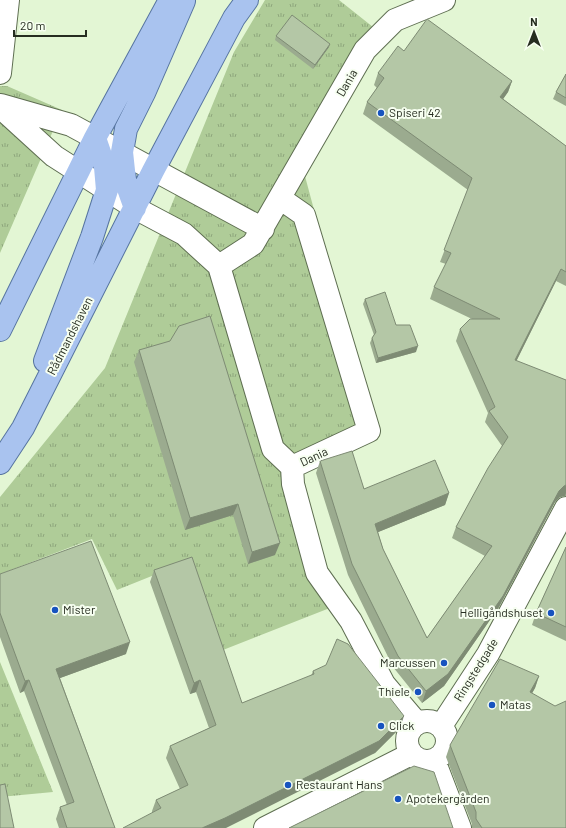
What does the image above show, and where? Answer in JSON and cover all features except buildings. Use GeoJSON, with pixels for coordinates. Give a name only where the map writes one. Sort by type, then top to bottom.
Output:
{"type":"FeatureCollection","features":[{"type":"Feature","properties":{"kind":"main road"},"geometry":{"type":"LineString","coordinates":[[0,330],[96,138],[170,0]]}},
{"type":"Feature","properties":{"kind":"main road"},"geometry":{"type":"LineString","coordinates":[[135,208],[124,180],[122,152],[126,129],[144,93],[185,0]]}},
{"type":"Feature","properties":{"kind":"main road","name":"Rådmandshaven"},"geometry":{"type":"LineString","coordinates":[[0,463],[23,428],[153,171],[234,18],[247,0]]}},
{"type":"Feature","properties":{"kind":"main road"},"geometry":{"type":"LineString","coordinates":[[23,428],[54,334],[92,237],[106,190],[105,167],[96,138]]}},
{"type":"Feature","properties":{"kind":"street"},"geometry":{"type":"LineString","coordinates":[[0,73],[8,0]]}},
{"type":"Feature","properties":{"kind":"street","name":"Dania"},"geometry":{"type":"LineString","coordinates":[[219,266],[253,244],[281,199],[365,50],[395,20],[444,0]]}},
{"type":"Feature","properties":{"kind":"street"},"geometry":{"type":"LineString","coordinates":[[0,106],[71,125],[122,152],[153,171],[263,229]]}},
{"type":"Feature","properties":{"kind":"street"},"geometry":{"type":"LineString","coordinates":[[0,106],[54,156],[135,208],[184,234],[219,266],[273,449],[292,467]]}},
{"type":"Feature","properties":{"kind":"street","name":"Dania"},"geometry":{"type":"LineString","coordinates":[[281,199],[304,214],[369,431],[292,467],[293,484],[317,573],[351,621],[384,684],[417,723]]}},
{"type":"Feature","properties":{"kind":"street","name":"Ringstedgade"},"geometry":{"type":"LineString","coordinates":[[441,726],[488,654],[566,508]]}},
{"type":"Feature","properties":{"kind":"street"},"geometry":{"type":"LineString","coordinates":[[432,721],[441,726],[447,736],[447,742],[443,753],[434,760],[424,761],[411,754],[408,748],[407,737],[412,726],[417,723],[432,721]]}},
{"type":"Feature","properties":{"kind":"street"},"geometry":{"type":"LineString","coordinates":[[265,828],[411,754]]}},
{"type":"Feature","properties":{"kind":"street"},"geometry":{"type":"LineString","coordinates":[[434,760],[460,828]]}},
{"type":"Feature","properties":{"kind":"green space"},"geometry":{"type":"Polygon","coordinates":[[[265,0],[339,0],[378,31],[302,165],[346,329],[377,427],[291,463],[340,604],[223,650],[189,561],[117,590],[92,539],[0,574],[0,497],[105,368],[234,52],[265,0]]]}},
{"type":"Feature","properties":{"kind":"green space"},"geometry":{"type":"Polygon","coordinates":[[[0,86],[7,86],[62,110],[0,253],[0,86]]]}},
{"type":"Feature","properties":{"kind":"green space"},"geometry":{"type":"Polygon","coordinates":[[[0,662],[53,792],[0,797],[0,662]]]}},
{"type":"Feature","properties":{"kind":"place","name":"Spiseri 42"},"geometry":{"type":"Point","coordinates":[381,113]}},
{"type":"Feature","properties":{"kind":"place","name":"Mister"},"geometry":{"type":"Point","coordinates":[55,610]}},
{"type":"Feature","properties":{"kind":"place","name":"Helligåndshuset"},"geometry":{"type":"Point","coordinates":[551,613]}},
{"type":"Feature","properties":{"kind":"place","name":"Marcussen"},"geometry":{"type":"Point","coordinates":[444,663]}},
{"type":"Feature","properties":{"kind":"place","name":"Thiele"},"geometry":{"type":"Point","coordinates":[418,692]}},
{"type":"Feature","properties":{"kind":"place","name":"Matas"},"geometry":{"type":"Point","coordinates":[492,705]}},
{"type":"Feature","properties":{"kind":"place","name":"Click"},"geometry":{"type":"Point","coordinates":[381,726]}},
{"type":"Feature","properties":{"kind":"place","name":"Restaurant Hans"},"geometry":{"type":"Point","coordinates":[288,785]}},
{"type":"Feature","properties":{"kind":"place","name":"Apotekergården"},"geometry":{"type":"Point","coordinates":[398,799]}}]}
